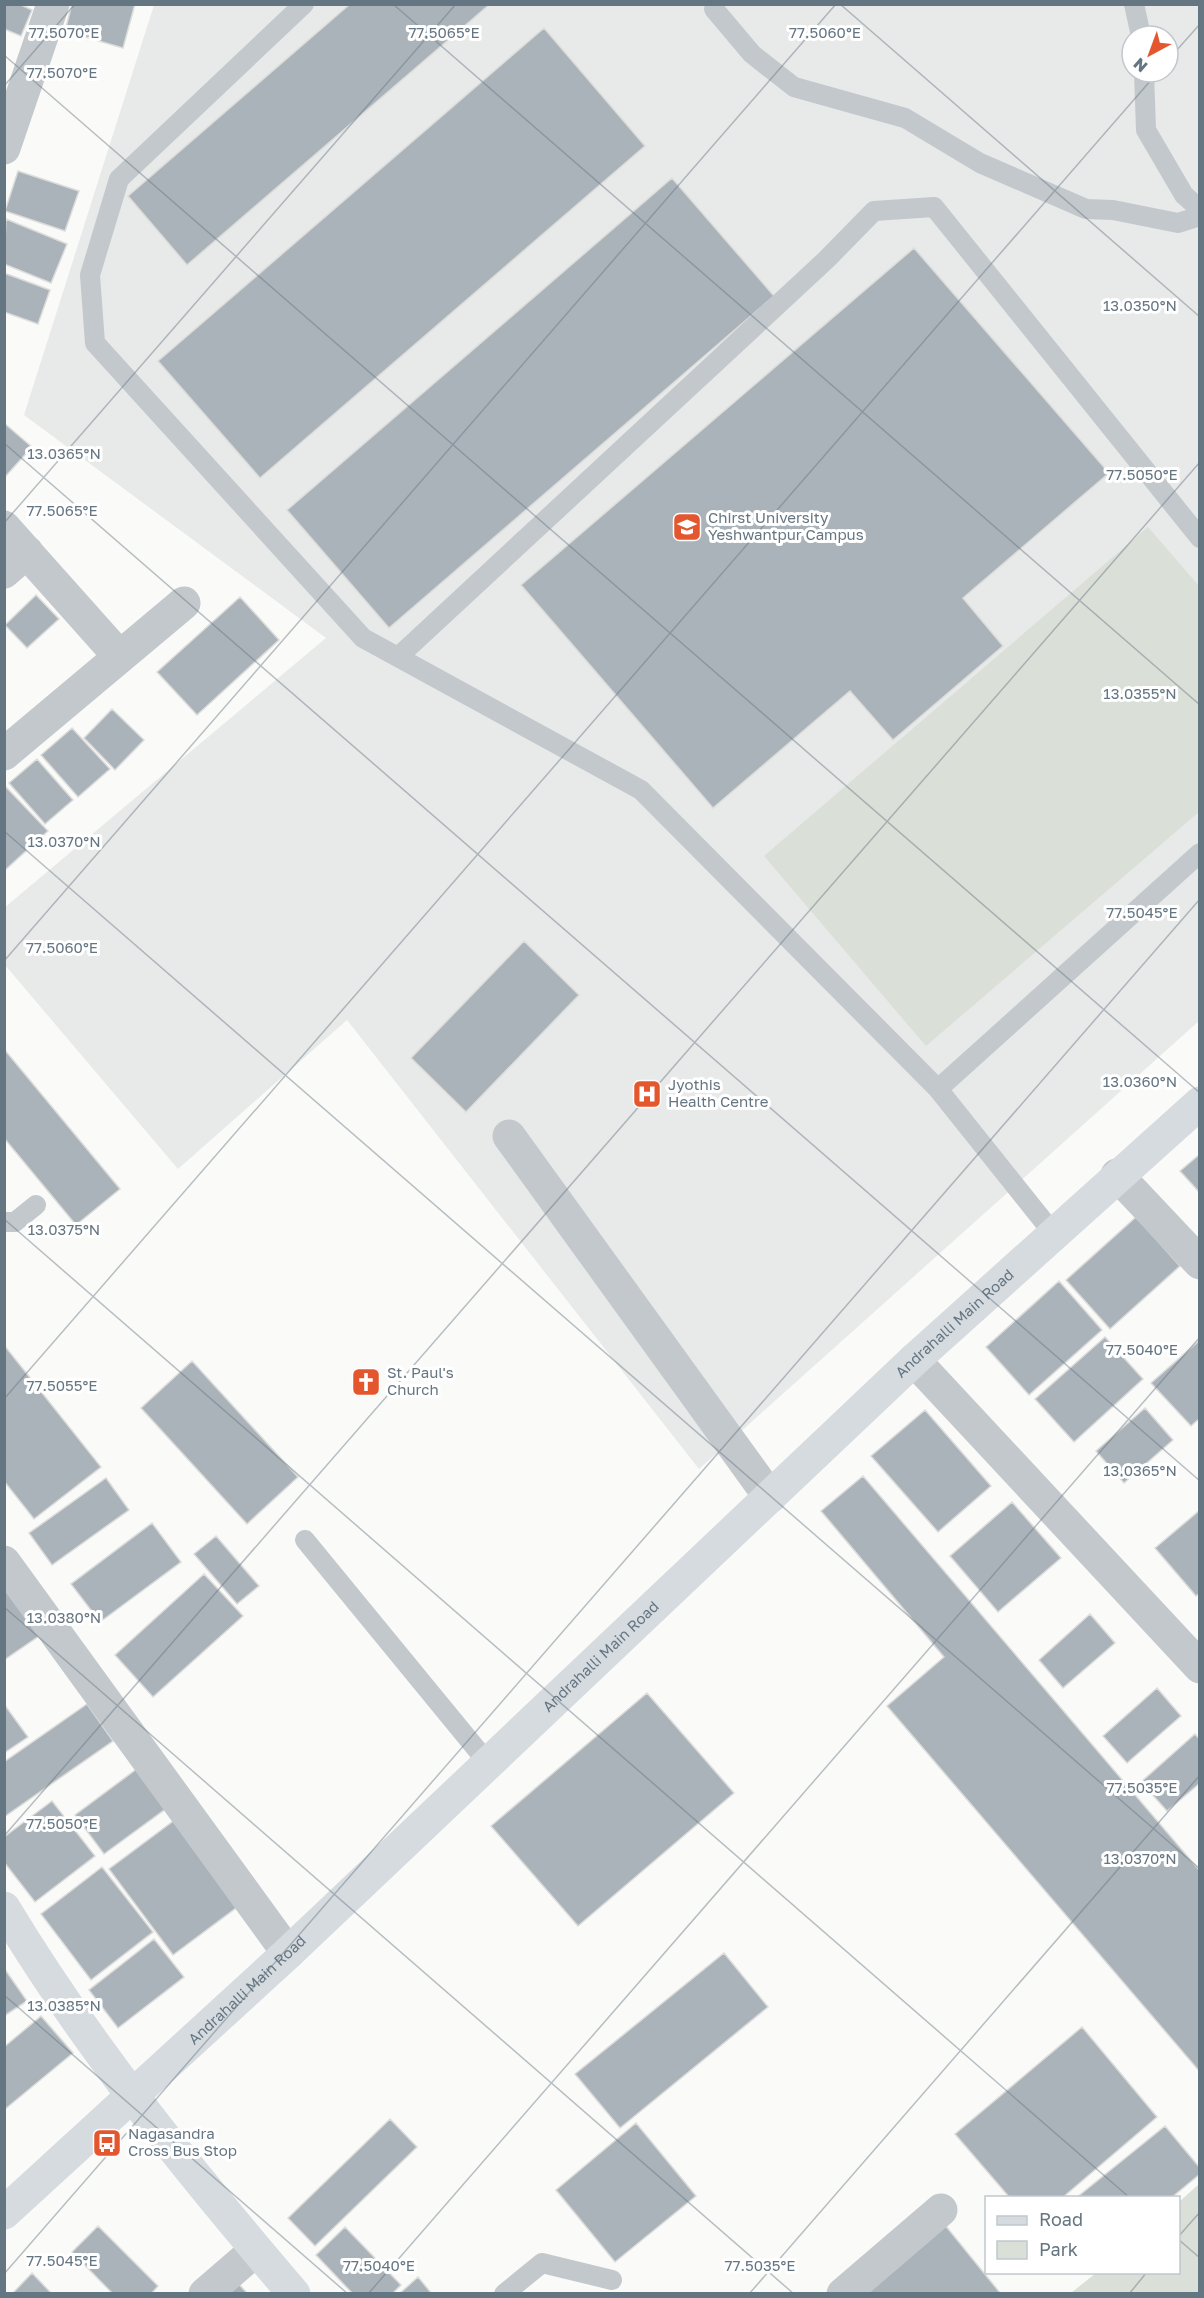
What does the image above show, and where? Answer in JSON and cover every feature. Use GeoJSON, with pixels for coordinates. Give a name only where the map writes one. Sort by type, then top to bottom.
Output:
{"type":"FeatureCollection","features":[{"type":"Feature","properties":{"kind":"main road","name":"Andrahalli Main Road"},"geometry":{"type":"LineString","coordinates":[[4,2213],[288,1953],[914,1360],[1117,1175],[1200,1103]]}},
{"type":"Feature","properties":{"kind":"main road"},"geometry":{"type":"LineString","coordinates":[[4,1908],[34,1958],[133,2096],[294,2294]]}},
{"type":"Feature","properties":{"kind":"street"},"geometry":{"type":"LineString","coordinates":[[4,148],[53,4]]}},
{"type":"Feature","properties":{"kind":"street"},"geometry":{"type":"LineString","coordinates":[[4,528],[16,562],[120,657]]}},
{"type":"Feature","properties":{"kind":"street"},"geometry":{"type":"LineString","coordinates":[[4,754],[184,603]]}},
{"type":"Feature","properties":{"kind":"street"},"geometry":{"type":"LineString","coordinates":[[509,1136],[770,1497]]}},
{"type":"Feature","properties":{"kind":"street"},"geometry":{"type":"LineString","coordinates":[[1117,1175],[1200,1263]]}},
{"type":"Feature","properties":{"kind":"street"},"geometry":{"type":"LineString","coordinates":[[914,1360],[1200,1667]]}},
{"type":"Feature","properties":{"kind":"street"},"geometry":{"type":"LineString","coordinates":[[4,1562],[288,1953]]}},
{"type":"Feature","properties":{"kind":"street"},"geometry":{"type":"LineString","coordinates":[[843,2294],[941,2210]]}},
{"type":"Feature","properties":{"kind":"street"},"geometry":{"type":"LineString","coordinates":[[205,2294],[256,2250]]}},
{"type":"Feature","properties":{"kind":"lane"},"geometry":{"type":"LineString","coordinates":[[304,4],[119,179],[90,275],[95,343],[363,638],[641,790],[938,1089],[1053,1233]]}},
{"type":"Feature","properties":{"kind":"lane"},"geometry":{"type":"LineString","coordinates":[[1134,4],[1138,24]]}},
{"type":"Feature","properties":{"kind":"lane"},"geometry":{"type":"LineString","coordinates":[[714,9],[752,54],[794,87],[904,118],[980,163],[1086,209],[1113,210],[1178,223],[1200,216]]}},
{"type":"Feature","properties":{"kind":"lane"},"geometry":{"type":"LineString","coordinates":[[1144,84],[1146,130],[1184,195],[1200,209]]}},
{"type":"Feature","properties":{"kind":"lane"},"geometry":{"type":"LineString","coordinates":[[398,657],[826,260],[874,211],[934,207],[1200,538]]}},
{"type":"Feature","properties":{"kind":"lane"},"geometry":{"type":"LineString","coordinates":[[938,1089],[1200,853]]}},
{"type":"Feature","properties":{"kind":"lane"},"geometry":{"type":"LineString","coordinates":[[4,1222],[15,1222],[36,1205]]}},
{"type":"Feature","properties":{"kind":"lane"},"geometry":{"type":"LineString","coordinates":[[306,1540],[488,1763]]}},
{"type":"Feature","properties":{"kind":"lane"},"geometry":{"type":"LineString","coordinates":[[504,2294],[542,2263],[612,2280]]}},
{"type":"Feature","properties":{"kind":"shaded area","name":"Chirst University Yeshwantpur Campus"},"geometry":{"type":"Polygon","coordinates":[[[154,5],[1199,5],[1199,1021],[699,1469],[347,1020],[178,1169],[5,965],[4,908],[326,638],[24,415],[154,5]]]}},
{"type":"Feature","properties":{"kind":"green space"},"geometry":{"type":"Polygon","coordinates":[[[1148,527],[1199,586],[1199,812],[926,1046],[764,856],[1148,527]]]}},
{"type":"Feature","properties":{"kind":"green space"},"geometry":{"type":"Polygon","coordinates":[[[1199,2184],[1199,2293],[1071,2293],[1095,2274],[1180,2274],[1180,2201],[1199,2184]]]}},
{"type":"Feature","properties":{"kind":"building"},"geometry":{"type":"Polygon","coordinates":[[[4,4],[19,4],[32,10],[21,36],[4,29],[4,4]]]}},
{"type":"Feature","properties":{"kind":"building"},"geometry":{"type":"Polygon","coordinates":[[[72,4],[135,4],[123,48],[65,31],[72,4]]]}},
{"type":"Feature","properties":{"kind":"building"},"geometry":{"type":"Polygon","coordinates":[[[350,4],[490,4],[187,265],[128,196],[350,4]]]}},
{"type":"Feature","properties":{"kind":"building"},"geometry":{"type":"Polygon","coordinates":[[[544,28],[645,146],[260,478],[158,361],[544,28]]]}},
{"type":"Feature","properties":{"kind":"building"},"geometry":{"type":"Polygon","coordinates":[[[18,171],[79,191],[65,231],[5,211],[18,171]]]}},
{"type":"Feature","properties":{"kind":"building"},"geometry":{"type":"Polygon","coordinates":[[[672,178],[774,296],[389,628],[287,510],[672,178]]]}},
{"type":"Feature","properties":{"kind":"building"},"geometry":{"type":"Polygon","coordinates":[[[6,219],[67,244],[51,283],[4,264],[6,219]]]}},
{"type":"Feature","properties":{"kind":"building"},"geometry":{"type":"Polygon","coordinates":[[[914,248],[1109,473],[963,598],[1003,646],[893,740],[850,691],[713,808],[521,585],[914,248]]]}},
{"type":"Feature","properties":{"kind":"building"},"geometry":{"type":"Polygon","coordinates":[[[4,273],[50,290],[38,324],[4,312],[4,273]]]}},
{"type":"Feature","properties":{"kind":"building"},"geometry":{"type":"Polygon","coordinates":[[[4,423],[32,447],[4,478],[4,423]]]}},
{"type":"Feature","properties":{"kind":"building"},"geometry":{"type":"Polygon","coordinates":[[[36,595],[59,619],[27,648],[5,625],[36,595]]]}},
{"type":"Feature","properties":{"kind":"building"},"geometry":{"type":"Polygon","coordinates":[[[240,597],[279,640],[197,715],[157,672],[240,597]]]}},
{"type":"Feature","properties":{"kind":"building"},"geometry":{"type":"Polygon","coordinates":[[[112,709],[144,740],[115,770],[84,738],[112,709]]]}},
{"type":"Feature","properties":{"kind":"building"},"geometry":{"type":"Polygon","coordinates":[[[72,728],[110,769],[78,797],[41,755],[72,728]]]}},
{"type":"Feature","properties":{"kind":"building"},"geometry":{"type":"Polygon","coordinates":[[[37,759],[73,800],[45,824],[9,783],[37,759]]]}},
{"type":"Feature","properties":{"kind":"building"},"geometry":{"type":"Polygon","coordinates":[[[4,785],[48,831],[4,871],[4,785]]]}},
{"type":"Feature","properties":{"kind":"building"},"geometry":{"type":"Polygon","coordinates":[[[524,941],[579,995],[466,1112],[411,1058],[524,941]]]}},
{"type":"Feature","properties":{"kind":"building"},"geometry":{"type":"Polygon","coordinates":[[[4,1049],[120,1189],[76,1225],[4,1138],[4,1049]]]}},
{"type":"Feature","properties":{"kind":"building"},"geometry":{"type":"Polygon","coordinates":[[[1200,1154],[1200,1193],[1180,1171],[1200,1154]]]}},
{"type":"Feature","properties":{"kind":"building"},"geometry":{"type":"Polygon","coordinates":[[[1136,1217],[1180,1266],[1110,1329],[1066,1280],[1136,1217]]]}},
{"type":"Feature","properties":{"kind":"building"},"geometry":{"type":"Polygon","coordinates":[[[1059,1281],[1102,1330],[1029,1395],[986,1347],[1059,1281]]]}},
{"type":"Feature","properties":{"kind":"building"},"geometry":{"type":"Polygon","coordinates":[[[1105,1337],[1143,1379],[1074,1442],[1035,1399],[1105,1337]]]}},
{"type":"Feature","properties":{"kind":"building"},"geometry":{"type":"Polygon","coordinates":[[[1200,1340],[1200,1418],[1191,1426],[1151,1383],[1200,1340]]]}},
{"type":"Feature","properties":{"kind":"building"},"geometry":{"type":"Polygon","coordinates":[[[4,1345],[101,1467],[34,1519],[4,1481],[4,1345]]]}},
{"type":"Feature","properties":{"kind":"building"},"geometry":{"type":"Polygon","coordinates":[[[192,1361],[298,1477],[247,1524],[141,1408],[192,1361]]]}},
{"type":"Feature","properties":{"kind":"building"},"geometry":{"type":"Polygon","coordinates":[[[1145,1408],[1173,1440],[1124,1483],[1096,1451],[1145,1408]]]}},
{"type":"Feature","properties":{"kind":"building"},"geometry":{"type":"Polygon","coordinates":[[[925,1410],[991,1486],[938,1532],[871,1456],[925,1410]]]}},
{"type":"Feature","properties":{"kind":"building"},"geometry":{"type":"Polygon","coordinates":[[[863,1476],[1200,1871],[1200,2072],[887,1706],[944,1657],[821,1511],[863,1476]]]}},
{"type":"Feature","properties":{"kind":"building"},"geometry":{"type":"Polygon","coordinates":[[[106,1478],[129,1510],[52,1565],[29,1533],[106,1478]]]}},
{"type":"Feature","properties":{"kind":"building"},"geometry":{"type":"Polygon","coordinates":[[[1012,1502],[1061,1558],[998,1612],[950,1556],[1012,1502]]]}},
{"type":"Feature","properties":{"kind":"building"},"geometry":{"type":"Polygon","coordinates":[[[1200,1510],[1200,1593],[1196,1596],[1155,1548],[1200,1510]]]}},
{"type":"Feature","properties":{"kind":"building"},"geometry":{"type":"Polygon","coordinates":[[[152,1523],[181,1562],[100,1622],[71,1584],[152,1523]]]}},
{"type":"Feature","properties":{"kind":"building"},"geometry":{"type":"Polygon","coordinates":[[[216,1536],[259,1586],[237,1604],[194,1554],[216,1536]]]}},
{"type":"Feature","properties":{"kind":"building"},"geometry":{"type":"Polygon","coordinates":[[[204,1574],[243,1616],[153,1697],[115,1655],[204,1574]]]}},
{"type":"Feature","properties":{"kind":"building"},"geometry":{"type":"Polygon","coordinates":[[[4,1581],[42,1634],[4,1660],[4,1581]]]}},
{"type":"Feature","properties":{"kind":"building"},"geometry":{"type":"Polygon","coordinates":[[[1090,1614],[1115,1643],[1063,1688],[1039,1660],[1090,1614]]]}},
{"type":"Feature","properties":{"kind":"building"},"geometry":{"type":"Polygon","coordinates":[[[1157,1688],[1181,1716],[1127,1763],[1103,1736],[1157,1688]]]}},
{"type":"Feature","properties":{"kind":"building"},"geometry":{"type":"Polygon","coordinates":[[[647,1693],[734,1793],[578,1926],[491,1826],[647,1693]]]}},
{"type":"Feature","properties":{"kind":"building"},"geometry":{"type":"Polygon","coordinates":[[[4,1704],[28,1737],[4,1753],[4,1704]]]}},
{"type":"Feature","properties":{"kind":"building"},"geometry":{"type":"Polygon","coordinates":[[[87,1704],[113,1741],[4,1817],[4,1762],[87,1704]]]}},
{"type":"Feature","properties":{"kind":"building"},"geometry":{"type":"Polygon","coordinates":[[[1195,1734],[1200,1740],[1200,1783],[1167,1811],[1141,1782],[1195,1734]]]}},
{"type":"Feature","properties":{"kind":"building"},"geometry":{"type":"Polygon","coordinates":[[[142,1765],[171,1805],[104,1854],[75,1815],[142,1765]]]}},
{"type":"Feature","properties":{"kind":"building"},"geometry":{"type":"Polygon","coordinates":[[[52,1801],[95,1856],[35,1902],[4,1862],[4,1837],[52,1801]]]}},
{"type":"Feature","properties":{"kind":"building"},"geometry":{"type":"Polygon","coordinates":[[[176,1819],[240,1905],[173,1955],[109,1869],[176,1819]]]}},
{"type":"Feature","properties":{"kind":"building"},"geometry":{"type":"Polygon","coordinates":[[[102,1867],[153,1932],[91,1980],[41,1914],[102,1867]]]}},
{"type":"Feature","properties":{"kind":"building"},"geometry":{"type":"Polygon","coordinates":[[[154,1939],[184,1977],[118,2028],[89,1990],[154,1939]]]}},
{"type":"Feature","properties":{"kind":"building"},"geometry":{"type":"Polygon","coordinates":[[[724,1953],[768,2007],[620,2128],[575,2074],[724,1953]]]}},
{"type":"Feature","properties":{"kind":"building"},"geometry":{"type":"Polygon","coordinates":[[[4,1968],[27,2001],[4,2016],[4,1968]]]}},
{"type":"Feature","properties":{"kind":"building"},"geometry":{"type":"Polygon","coordinates":[[[41,2016],[73,2053],[4,2110],[4,2047],[41,2016]]]}},
{"type":"Feature","properties":{"kind":"building"},"geometry":{"type":"Polygon","coordinates":[[[1082,2027],[1157,2117],[1064,2196],[1008,2196],[955,2134],[1082,2027]]]}},
{"type":"Feature","properties":{"kind":"building"},"geometry":{"type":"Polygon","coordinates":[[[390,2119],[417,2147],[315,2246],[288,2218],[390,2119]]]}},
{"type":"Feature","properties":{"kind":"building"},"geometry":{"type":"Polygon","coordinates":[[[636,2123],[696,2196],[615,2262],[556,2190],[636,2123]]]}},
{"type":"Feature","properties":{"kind":"building"},"geometry":{"type":"Polygon","coordinates":[[[1165,2126],[1200,2168],[1200,2174],[1173,2196],[1078,2196],[1165,2126]]]}},
{"type":"Feature","properties":{"kind":"building"},"geometry":{"type":"Polygon","coordinates":[[[945,2225],[1001,2294],[862,2294],[945,2225]]]}},
{"type":"Feature","properties":{"kind":"building"},"geometry":{"type":"Polygon","coordinates":[[[98,2226],[158,2286],[151,2294],[113,2294],[72,2252],[98,2226]]]}},
{"type":"Feature","properties":{"kind":"building"},"geometry":{"type":"Polygon","coordinates":[[[345,2227],[401,2285],[392,2294],[353,2294],[316,2255],[345,2227]]]}},
{"type":"Feature","properties":{"kind":"building"},"geometry":{"type":"Polygon","coordinates":[[[32,2273],[52,2294],[12,2294],[32,2273]]]}},
{"type":"Feature","properties":{"kind":"building"},"geometry":{"type":"Polygon","coordinates":[[[418,2277],[432,2294],[399,2294],[418,2277]]]}},
{"type":"Feature","properties":{"kind":"building"},"geometry":{"type":"Polygon","coordinates":[[[233,2278],[248,2294],[216,2294],[233,2278]]]}},
{"type":"Feature","properties":{"kind":"place","name":"Chirst University Yeshwantpur Campus"},"geometry":{"type":"Point","coordinates":[687,527]}},
{"type":"Feature","properties":{"kind":"place","name":"Jyothis Health Centre"},"geometry":{"type":"Point","coordinates":[647,1094]}},
{"type":"Feature","properties":{"kind":"place","name":"St. Paul's Church"},"geometry":{"type":"Point","coordinates":[366,1382]}},
{"type":"Feature","properties":{"kind":"place","name":"Nagasandra Cross Bus Stop"},"geometry":{"type":"Point","coordinates":[107,2143]}}]}
